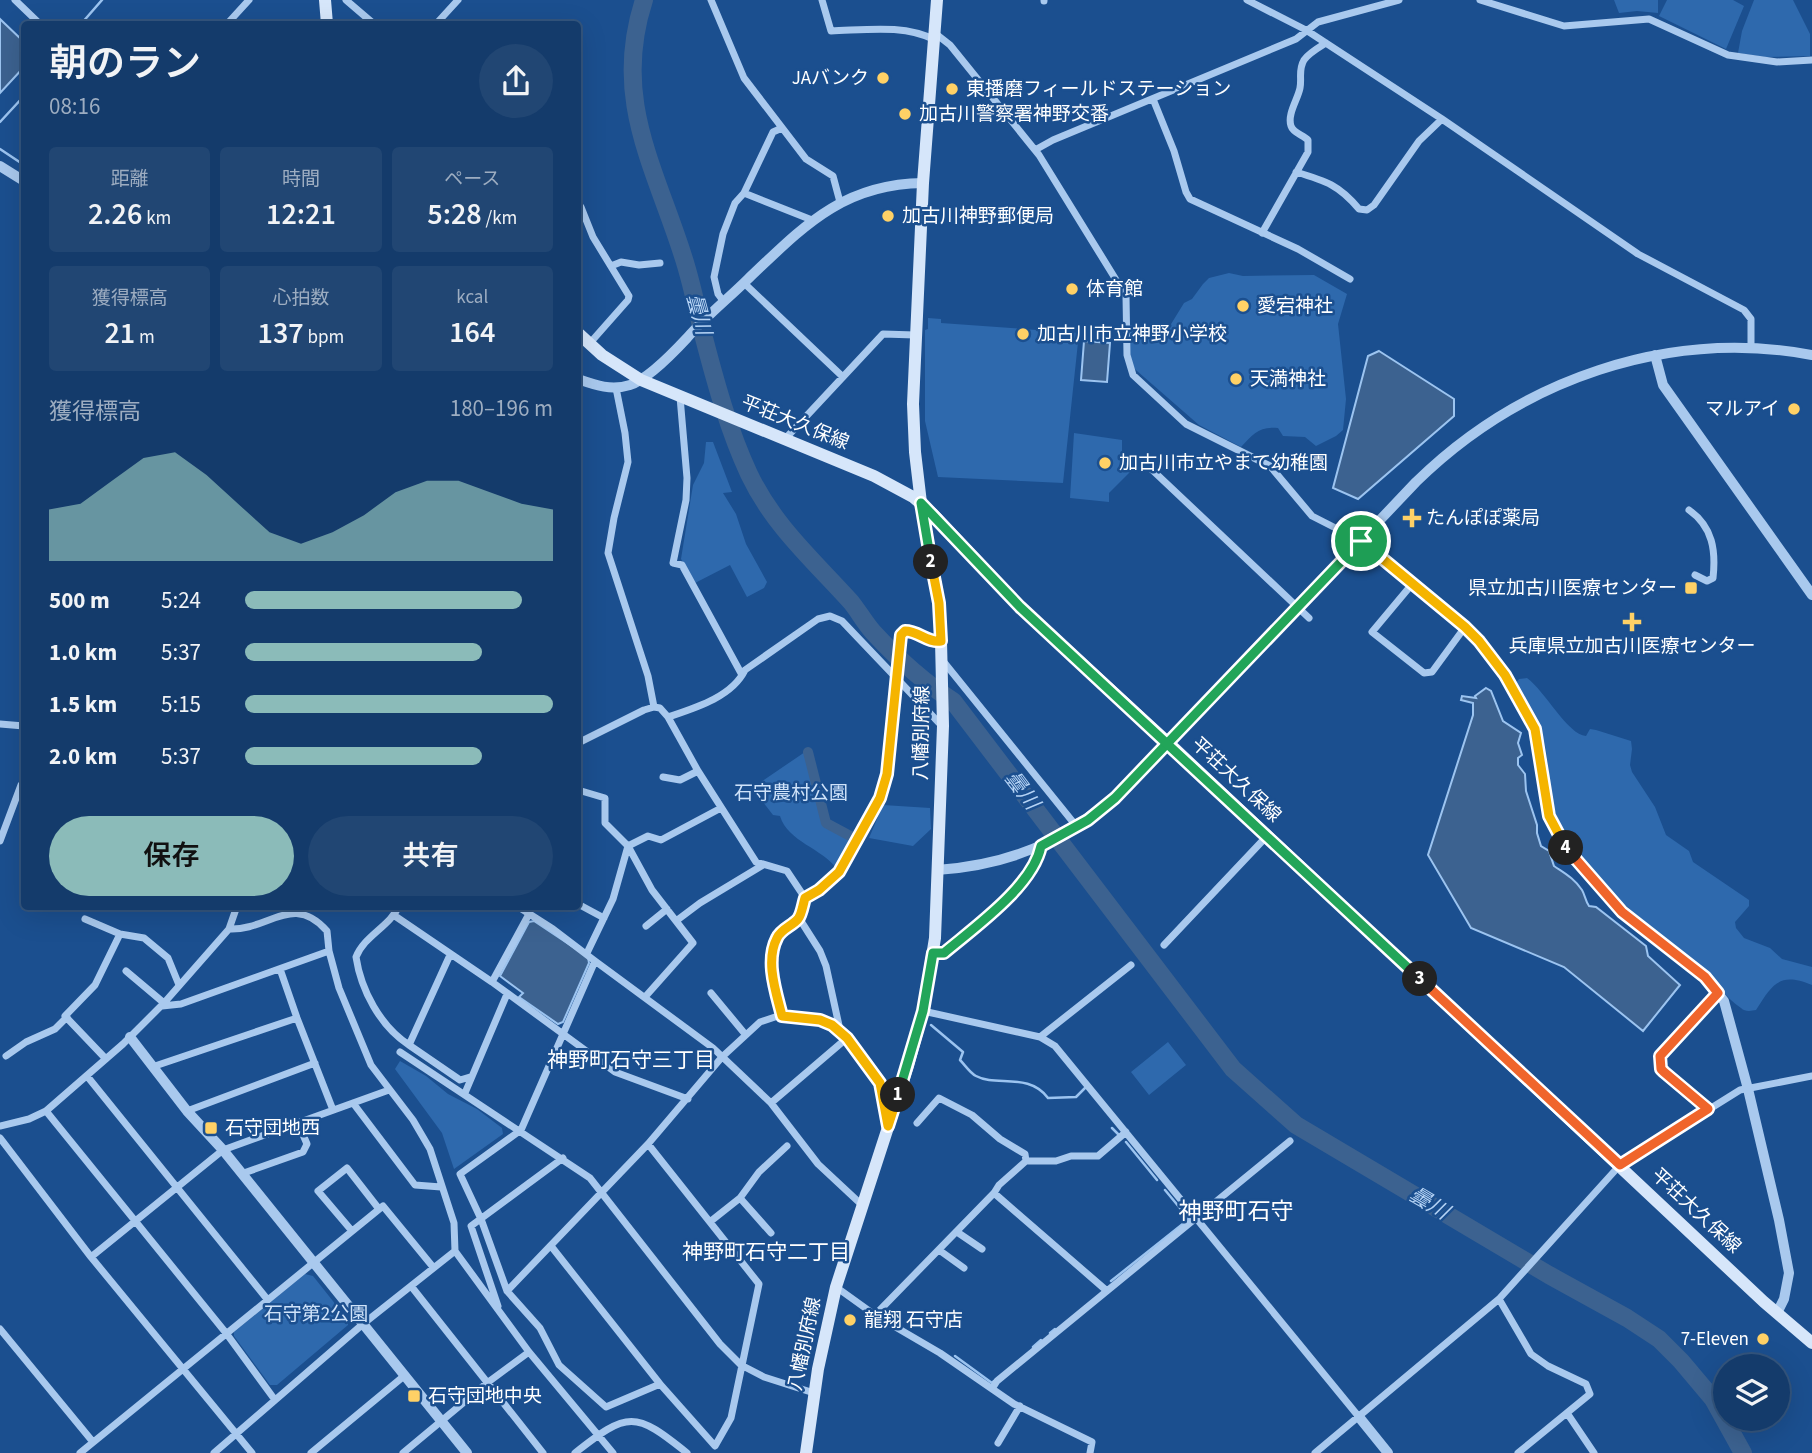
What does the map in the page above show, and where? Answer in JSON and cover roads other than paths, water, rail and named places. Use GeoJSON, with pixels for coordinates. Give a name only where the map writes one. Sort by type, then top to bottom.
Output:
{"type":"FeatureCollection","features":[{"type":"Feature","properties":{"kind":"main road"},"geometry":{"type":"LineString","coordinates":[[325,0],[327,21]]}},
{"type":"Feature","properties":{"kind":"main road","name":"八幡別府線"},"geometry":{"type":"LineString","coordinates":[[806,1453],[814,1393],[836,1287],[923,1011],[933,953],[943,726],[941,641],[939,603],[921,503],[913,404],[923,183],[937,0]]}},
{"type":"Feature","properties":{"kind":"main road","name":"平荘大久保線"},"geometry":{"type":"LineString","coordinates":[[581,336],[609,360],[641,380],[874,476],[921,503],[1020,607],[1812,1343]]}},
{"type":"Feature","properties":{"kind":"street"},"geometry":{"type":"LineString","coordinates":[[15,0],[37,21]]}},
{"type":"Feature","properties":{"kind":"street"},"geometry":{"type":"LineString","coordinates":[[230,21],[249,0]]}},
{"type":"Feature","properties":{"kind":"street"},"geometry":{"type":"LineString","coordinates":[[346,0],[370,21]]}},
{"type":"Feature","properties":{"kind":"street"},"geometry":{"type":"LineString","coordinates":[[439,21],[458,0]]}},
{"type":"Feature","properties":{"kind":"street"},"geometry":{"type":"LineString","coordinates":[[711,0],[744,78],[806,159],[832,176],[840,202]]}},
{"type":"Feature","properties":{"kind":"street"},"geometry":{"type":"LineString","coordinates":[[822,0],[831,31],[893,29],[919,32],[950,45],[1035,150],[1126,296],[1128,355],[1133,375],[1186,424],[1270,466],[1312,516],[1361,541],[1413,583],[1465,627],[1505,675],[1535,729],[1549,816],[1569,853],[1622,912],[1705,977],[1718,993],[1730,1016],[1789,1273],[1784,1299],[1777,1313]]}},
{"type":"Feature","properties":{"kind":"street"},"geometry":{"type":"LineString","coordinates":[[1247,0],[1306,30],[1442,119],[1638,254],[1744,310],[1751,319],[1751,348]]}},
{"type":"Feature","properties":{"kind":"street"},"geometry":{"type":"LineString","coordinates":[[1035,150],[1053,139],[1296,39],[1318,22],[1399,0]]}},
{"type":"Feature","properties":{"kind":"street"},"geometry":{"type":"LineString","coordinates":[[1480,0],[1564,26],[1649,19],[1728,55],[1777,62],[1812,60]]}},
{"type":"Feature","properties":{"kind":"street"},"geometry":{"type":"LineString","coordinates":[[1262,233],[1309,146],[1308,140],[1291,126],[1300,89],[1300,70],[1304,60],[1326,43]]}},
{"type":"Feature","properties":{"kind":"street"},"geometry":{"type":"LineString","coordinates":[[1153,99],[1190,199],[1298,249],[1350,278]]}},
{"type":"Feature","properties":{"kind":"street"},"geometry":{"type":"LineString","coordinates":[[1296,173],[1326,181],[1352,197],[1359,209],[1367,210],[1374,205],[1419,141],[1442,119]]}},
{"type":"Feature","properties":{"kind":"street"},"geometry":{"type":"LineString","coordinates":[[721,305],[714,277],[723,234],[735,203],[744,194],[773,132],[782,128]]}},
{"type":"Feature","properties":{"kind":"street"},"geometry":{"type":"LineString","coordinates":[[0,166],[21,179]]}},
{"type":"Feature","properties":{"kind":"street"},"geometry":{"type":"LineString","coordinates":[[581,380],[607,388],[641,380],[812,220],[840,202],[897,185],[923,183]]}},
{"type":"Feature","properties":{"kind":"street"},"geometry":{"type":"LineString","coordinates":[[744,194],[812,220]]}},
{"type":"Feature","properties":{"kind":"street"},"geometry":{"type":"LineString","coordinates":[[581,207],[593,237],[628,291],[628,300],[590,343]]}},
{"type":"Feature","properties":{"kind":"street"},"geometry":{"type":"LineString","coordinates":[[611,266],[621,262],[639,265],[660,263]]}},
{"type":"Feature","properties":{"kind":"street"},"geometry":{"type":"LineString","coordinates":[[1331,281],[1336,271]]}},
{"type":"Feature","properties":{"kind":"street"},"geometry":{"type":"LineString","coordinates":[[744,283],[843,377]]}},
{"type":"Feature","properties":{"kind":"street"},"geometry":{"type":"LineString","coordinates":[[785,439],[883,334],[915,335]]}},
{"type":"Feature","properties":{"kind":"street"},"geometry":{"type":"LineString","coordinates":[[937,870],[1009,858],[1041,846],[1077,827],[1115,798],[1438,461],[1494,419],[1573,379],[1655,355],[1700,349],[1751,348],[1812,355]]}},
{"type":"Feature","properties":{"kind":"street"},"geometry":{"type":"LineString","coordinates":[[1655,355],[1663,385],[1812,595]]}},
{"type":"Feature","properties":{"kind":"street"},"geometry":{"type":"LineString","coordinates":[[616,388],[628,462],[608,553],[648,676],[654,706]]}},
{"type":"Feature","properties":{"kind":"street"},"geometry":{"type":"LineString","coordinates":[[683,398],[686,500],[673,563],[682,565],[742,675]]}},
{"type":"Feature","properties":{"kind":"street"},"geometry":{"type":"LineString","coordinates":[[1148,466],[1309,618]]}},
{"type":"Feature","properties":{"kind":"street"},"geometry":{"type":"LineString","coordinates":[[1689,510],[1711,534],[1713,545],[1713,578],[1707,581],[1695,575]]}},
{"type":"Feature","properties":{"kind":"street"},"geometry":{"type":"LineString","coordinates":[[1413,583],[1372,632],[1424,673],[1432,672],[1465,627]]}},
{"type":"Feature","properties":{"kind":"street"},"geometry":{"type":"LineString","coordinates":[[668,717],[713,698],[738,682],[745,670],[818,619],[830,616],[842,621],[943,726]]}},
{"type":"Feature","properties":{"kind":"street"},"geometry":{"type":"LineString","coordinates":[[782,1016],[774,981],[773,948],[778,935],[799,918],[805,898],[819,890],[839,872],[880,798],[887,774],[901,635],[905,631],[911,631],[932,642],[941,641]]}},
{"type":"Feature","properties":{"kind":"street"},"geometry":{"type":"LineString","coordinates":[[941,660],[1077,827]]}},
{"type":"Feature","properties":{"kind":"street"},"geometry":{"type":"LineString","coordinates":[[581,742],[654,706],[660,708],[756,862],[787,871],[805,898]]}},
{"type":"Feature","properties":{"kind":"street"},"geometry":{"type":"LineString","coordinates":[[0,724],[21,726]]}},
{"type":"Feature","properties":{"kind":"street"},"geometry":{"type":"LineString","coordinates":[[663,777],[680,780],[698,771]]}},
{"type":"Feature","properties":{"kind":"street"},"geometry":{"type":"LineString","coordinates":[[0,841],[21,785]]}},
{"type":"Feature","properties":{"kind":"street"},"geometry":{"type":"LineString","coordinates":[[581,791],[605,797],[605,823],[628,846],[652,890],[693,943],[645,997]]}},
{"type":"Feature","properties":{"kind":"street"},"geometry":{"type":"LineString","coordinates":[[587,953],[613,899],[628,846],[648,836],[661,841],[721,807]]}},
{"type":"Feature","properties":{"kind":"street"},"geometry":{"type":"LineString","coordinates":[[1164,945],[1267,836]]}},
{"type":"Feature","properties":{"kind":"street"},"geometry":{"type":"LineString","coordinates":[[933,953],[944,953],[1006,901],[1038,861],[1041,846]]}},
{"type":"Feature","properties":{"kind":"street"},"geometry":{"type":"LineString","coordinates":[[676,921],[700,902],[763,865]]}},
{"type":"Feature","properties":{"kind":"street"},"geometry":{"type":"LineString","coordinates":[[581,906],[604,918]]}},
{"type":"Feature","properties":{"kind":"street"},"geometry":{"type":"LineString","coordinates":[[646,926],[667,909]]}},
{"type":"Feature","properties":{"kind":"street"},"geometry":{"type":"LineString","coordinates":[[0,1126],[29,1119],[46,1111],[130,1037],[229,929],[236,910]]}},
{"type":"Feature","properties":{"kind":"street"},"geometry":{"type":"LineString","coordinates":[[397,910],[395,916],[367,940],[356,957],[372,1004],[393,1031],[409,1045],[460,1080],[470,1077]]}},
{"type":"Feature","properties":{"kind":"street"},"geometry":{"type":"LineString","coordinates":[[523,910],[587,953],[722,1057],[771,1103],[818,1164],[863,1206]]}},
{"type":"Feature","properties":{"kind":"street"},"geometry":{"type":"LineString","coordinates":[[229,929],[244,928],[293,911],[313,918],[327,931],[329,951],[339,988],[371,1065],[413,1120],[430,1149],[454,1223],[455,1251],[529,1352],[613,1453]]}},
{"type":"Feature","properties":{"kind":"street"},"geometry":{"type":"LineString","coordinates":[[492,982],[529,914]]}},
{"type":"Feature","properties":{"kind":"street"},"geometry":{"type":"LineString","coordinates":[[395,916],[492,982],[615,1072],[688,1099]]}},
{"type":"Feature","properties":{"kind":"street"},"geometry":{"type":"LineString","coordinates":[[799,918],[820,951],[844,1035]]}},
{"type":"Feature","properties":{"kind":"street"},"geometry":{"type":"LineString","coordinates":[[85,919],[120,934],[144,938],[168,958],[179,985]]}},
{"type":"Feature","properties":{"kind":"street"},"geometry":{"type":"LineString","coordinates":[[6,1056],[26,1042],[55,1029],[67,1017],[65,1016],[95,985],[120,934]]}},
{"type":"Feature","properties":{"kind":"street"},"geometry":{"type":"LineString","coordinates":[[126,971],[162,1005],[181,1004],[329,951]]}},
{"type":"Feature","properties":{"kind":"street"},"geometry":{"type":"LineString","coordinates":[[409,1045],[450,955]]}},
{"type":"Feature","properties":{"kind":"street"},"geometry":{"type":"LineString","coordinates":[[596,961],[521,1130],[460,1174],[481,1219],[508,1291],[540,1328],[559,1365],[606,1408],[660,1384]]}},
{"type":"Feature","properties":{"kind":"street"},"geometry":{"type":"LineString","coordinates":[[1040,1037],[1131,965]]}},
{"type":"Feature","properties":{"kind":"street"},"geometry":{"type":"LineString","coordinates":[[281,969],[333,1110]]}},
{"type":"Feature","properties":{"kind":"street"},"geometry":{"type":"LineString","coordinates":[[711,993],[746,1034]]}},
{"type":"Feature","properties":{"kind":"street"},"geometry":{"type":"LineString","coordinates":[[1708,1109],[1664,1072],[1659,1062],[1660,1056],[1718,993]]}},
{"type":"Feature","properties":{"kind":"street"},"geometry":{"type":"LineString","coordinates":[[465,1093],[507,994]]}},
{"type":"Feature","properties":{"kind":"street"},"geometry":{"type":"LineString","coordinates":[[923,1011],[1040,1037],[1055,1045],[1388,1453]]}},
{"type":"Feature","properties":{"kind":"street"},"geometry":{"type":"LineString","coordinates":[[508,1291],[648,1144],[722,1057],[760,1022],[782,1016],[820,1020],[844,1035],[880,1083],[888,1126]]}},
{"type":"Feature","properties":{"kind":"street"},"geometry":{"type":"LineString","coordinates":[[67,1017],[106,1059]]}},
{"type":"Feature","properties":{"kind":"street"},"geometry":{"type":"LineString","coordinates":[[152,1067],[297,1018]]}},
{"type":"Feature","properties":{"kind":"street"},"geometry":{"type":"LineString","coordinates":[[771,1103],[844,1035]]}},
{"type":"Feature","properties":{"kind":"street"},"geometry":{"type":"LineString","coordinates":[[130,1037],[187,1111],[223,1150],[467,1453]]}},
{"type":"Feature","properties":{"kind":"street"},"geometry":{"type":"LineString","coordinates":[[400,1052],[590,1178],[720,1344],[741,1365],[775,1381],[814,1393]]}},
{"type":"Feature","properties":{"kind":"street"},"geometry":{"type":"LineString","coordinates":[[187,1111],[314,1063]]}},
{"type":"Feature","properties":{"kind":"street"},"geometry":{"type":"LineString","coordinates":[[87,1076],[267,1299]]}},
{"type":"Feature","properties":{"kind":"street"},"geometry":{"type":"LineString","coordinates":[[1315,1453],[1499,1299],[1620,1165],[1740,1090],[1812,1076]]}},
{"type":"Feature","properties":{"kind":"street"},"geometry":{"type":"LineString","coordinates":[[91,1257],[223,1150],[389,1090]]}},
{"type":"Feature","properties":{"kind":"street"},"geometry":{"type":"LineString","coordinates":[[916,1123],[939,1098],[972,1115],[1000,1139],[1025,1154],[1026,1161]]}},
{"type":"Feature","properties":{"kind":"street"},"geometry":{"type":"LineString","coordinates":[[353,1103],[415,1185],[441,1187]]}},
{"type":"Feature","properties":{"kind":"street"},"geometry":{"type":"LineString","coordinates":[[46,1111],[226,1333],[275,1400]]}},
{"type":"Feature","properties":{"kind":"street"},"geometry":{"type":"LineString","coordinates":[[241,1174],[303,1152],[307,1144],[298,1123]]}},
{"type":"Feature","properties":{"kind":"street"},"geometry":{"type":"LineString","coordinates":[[875,1315],[994,1194],[999,1185],[1026,1161],[1098,1156],[1126,1132]]}},
{"type":"Feature","properties":{"kind":"street"},"geometry":{"type":"LineString","coordinates":[[0,1138],[91,1257],[252,1453]]}},
{"type":"Feature","properties":{"kind":"street"},"geometry":{"type":"LineString","coordinates":[[992,1390],[997,1381],[1290,1141]]}},
{"type":"Feature","properties":{"kind":"street"},"geometry":{"type":"LineString","coordinates":[[551,1246],[660,1384],[715,1446],[731,1418],[759,1284],[648,1144]]}},
{"type":"Feature","properties":{"kind":"street"},"geometry":{"type":"LineString","coordinates":[[711,1221],[740,1198],[759,1172],[787,1146]]}},
{"type":"Feature","properties":{"kind":"street"},"geometry":{"type":"LineString","coordinates":[[501,1315],[471,1226],[563,1158]]}},
{"type":"Feature","properties":{"kind":"street"},"geometry":{"type":"LineString","coordinates":[[352,1231],[318,1191],[346,1168],[379,1209]]}},
{"type":"Feature","properties":{"kind":"street"},"geometry":{"type":"LineString","coordinates":[[994,1194],[1107,1292]]}},
{"type":"Feature","properties":{"kind":"street"},"geometry":{"type":"LineString","coordinates":[[740,1198],[771,1233]]}},
{"type":"Feature","properties":{"kind":"street"},"geometry":{"type":"LineString","coordinates":[[80,1453],[383,1206],[433,1268]]}},
{"type":"Feature","properties":{"kind":"street"},"geometry":{"type":"LineString","coordinates":[[957,1231],[982,1249]]}},
{"type":"Feature","properties":{"kind":"street"},"geometry":{"type":"LineString","coordinates":[[939,1250],[964,1269]]}},
{"type":"Feature","properties":{"kind":"street"},"geometry":{"type":"LineString","coordinates":[[214,1453],[363,1324],[455,1251]]}},
{"type":"Feature","properties":{"kind":"street"},"geometry":{"type":"LineString","coordinates":[[411,1286],[543,1453]]}},
{"type":"Feature","properties":{"kind":"street"},"geometry":{"type":"LineString","coordinates":[[836,1287],[875,1315],[931,1347],[992,1390],[1093,1442],[1090,1453]]}},
{"type":"Feature","properties":{"kind":"street"},"geometry":{"type":"LineString","coordinates":[[1499,1299],[1531,1353],[1548,1366],[1586,1384],[1590,1394],[1518,1453]]}},
{"type":"Feature","properties":{"kind":"street"},"geometry":{"type":"LineString","coordinates":[[0,1329],[93,1442]]}},
{"type":"Feature","properties":{"kind":"street"},"geometry":{"type":"LineString","coordinates":[[402,1453],[529,1352]]}},
{"type":"Feature","properties":{"kind":"street"},"geometry":{"type":"LineString","coordinates":[[311,1453],[404,1376]]}},
{"type":"Feature","properties":{"kind":"street"},"geometry":{"type":"LineString","coordinates":[[998,1443],[1020,1406]]}},
{"type":"Feature","properties":{"kind":"street"},"geometry":{"type":"LineString","coordinates":[[1567,1413],[1594,1453]]}},
{"type":"Feature","properties":{"kind":"street"},"geometry":{"type":"LineString","coordinates":[[575,1453],[608,1427],[630,1422],[648,1424],[687,1453]]}},
{"type":"Feature","properties":{"kind":"waterway"},"geometry":{"type":"LineString","coordinates":[[84,21],[102,0]]}},
{"type":"Feature","properties":{"kind":"waterway","name":"曇川"},"geometry":{"type":"LineString","coordinates":[[644,0],[635,35],[633,69],[641,131],[686,266],[729,424],[749,474],[782,526],[851,602],[882,642],[921,678],[953,701],[1233,1069],[1296,1125],[1659,1339],[1713,1399],[1743,1453]]}},
{"type":"Feature","properties":{"kind":"waterway"},"geometry":{"type":"LineString","coordinates":[[0,122],[21,99]]}},
{"type":"Feature","properties":{"kind":"waterway"},"geometry":{"type":"LineString","coordinates":[[0,149],[21,163]]}},
{"type":"Feature","properties":{"kind":"waterway"},"geometry":{"type":"LineString","coordinates":[[808,752],[826,823],[854,838]]}},
{"type":"Feature","properties":{"kind":"waterway"},"geometry":{"type":"LineString","coordinates":[[931,1025],[963,1052],[960,1060],[976,1076],[1032,1085],[1048,1098],[1076,1097],[1085,1088]]}},
{"type":"Feature","properties":{"kind":"waterway"},"geometry":{"type":"LineString","coordinates":[[1112,1128],[1118,1134]]}},
{"type":"Feature","properties":{"kind":"waterway"},"geometry":{"type":"LineString","coordinates":[[1126,1142],[1157,1180]]}},
{"type":"Feature","properties":{"kind":"waterway"},"geometry":{"type":"LineString","coordinates":[[1111,1281],[1189,1219],[1165,1190]]}},
{"type":"Feature","properties":{"kind":"waterway"},"geometry":{"type":"LineString","coordinates":[[1050,1333],[1055,1329]]}},
{"type":"Feature","properties":{"kind":"waterway"},"geometry":{"type":"LineString","coordinates":[[1033,1347],[1041,1340]]}},
{"type":"Feature","properties":{"kind":"waterway"},"geometry":{"type":"LineString","coordinates":[[955,1356],[992,1383],[994,1381]]}},
{"type":"Feature","properties":{"kind":"place","name":"JAバンク"},"geometry":{"type":"Point","coordinates":[883,78]}},
{"type":"Feature","properties":{"kind":"place","name":"東播磨フィールドステーション"},"geometry":{"type":"Point","coordinates":[952,89]}},
{"type":"Feature","properties":{"kind":"place","name":"加古川警察署神野交番"},"geometry":{"type":"Point","coordinates":[905,114]}},
{"type":"Feature","properties":{"kind":"place","name":"加古川神野郵便局"},"geometry":{"type":"Point","coordinates":[888,216]}},
{"type":"Feature","properties":{"kind":"place","name":"体育館"},"geometry":{"type":"Point","coordinates":[1072,289]}},
{"type":"Feature","properties":{"kind":"place","name":"愛宕神社"},"geometry":{"type":"Point","coordinates":[1243,306]}},
{"type":"Feature","properties":{"kind":"place","name":"加古川市立神野小学校"},"geometry":{"type":"Point","coordinates":[1023,334]}},
{"type":"Feature","properties":{"kind":"place","name":"天満神社"},"geometry":{"type":"Point","coordinates":[1236,379]}},
{"type":"Feature","properties":{"kind":"place","name":"マルアイ"},"geometry":{"type":"Point","coordinates":[1794,409]}},
{"type":"Feature","properties":{"kind":"place","name":"加古川市立やまて幼稚園"},"geometry":{"type":"Point","coordinates":[1105,463]}},
{"type":"Feature","properties":{"kind":"place","name":"たんぽぽ薬局"},"geometry":{"type":"Point","coordinates":[1412,518]}},
{"type":"Feature","properties":{"kind":"place","name":"県立加古川医療センター"},"geometry":{"type":"Point","coordinates":[1691,588]}},
{"type":"Feature","properties":{"kind":"place","name":"兵庫県立加古川医療センター"},"geometry":{"type":"Point","coordinates":[1632,622]}},
{"type":"Feature","properties":{"kind":"place","name":"石守団地西"},"geometry":{"type":"Point","coordinates":[211,1128]}},
{"type":"Feature","properties":{"kind":"place","name":"龍翔 石守店"},"geometry":{"type":"Point","coordinates":[850,1320]}},
{"type":"Feature","properties":{"kind":"place","name":"7-Eleven"},"geometry":{"type":"Point","coordinates":[1763,1339]}},
{"type":"Feature","properties":{"kind":"place","name":"石守団地中央"},"geometry":{"type":"Point","coordinates":[414,1396]}},
{"type":"Feature","properties":{"kind":"district","name":"神野町石守三丁目"},"geometry":{"type":"Point","coordinates":[631,1060]}},
{"type":"Feature","properties":{"kind":"district","name":"神野町石守"},"geometry":{"type":"Point","coordinates":[1236,1211]}},
{"type":"Feature","properties":{"kind":"district","name":"神野町石守二丁目"},"geometry":{"type":"Point","coordinates":[766,1252]}},
{"type":"Feature","properties":{"kind":"park label","name":"石守農村公園"},"geometry":{"type":"Point","coordinates":[791,793]}},
{"type":"Feature","properties":{"kind":"park label","name":"石守第2公園"},"geometry":{"type":"Point","coordinates":[316,1314]}}]}
